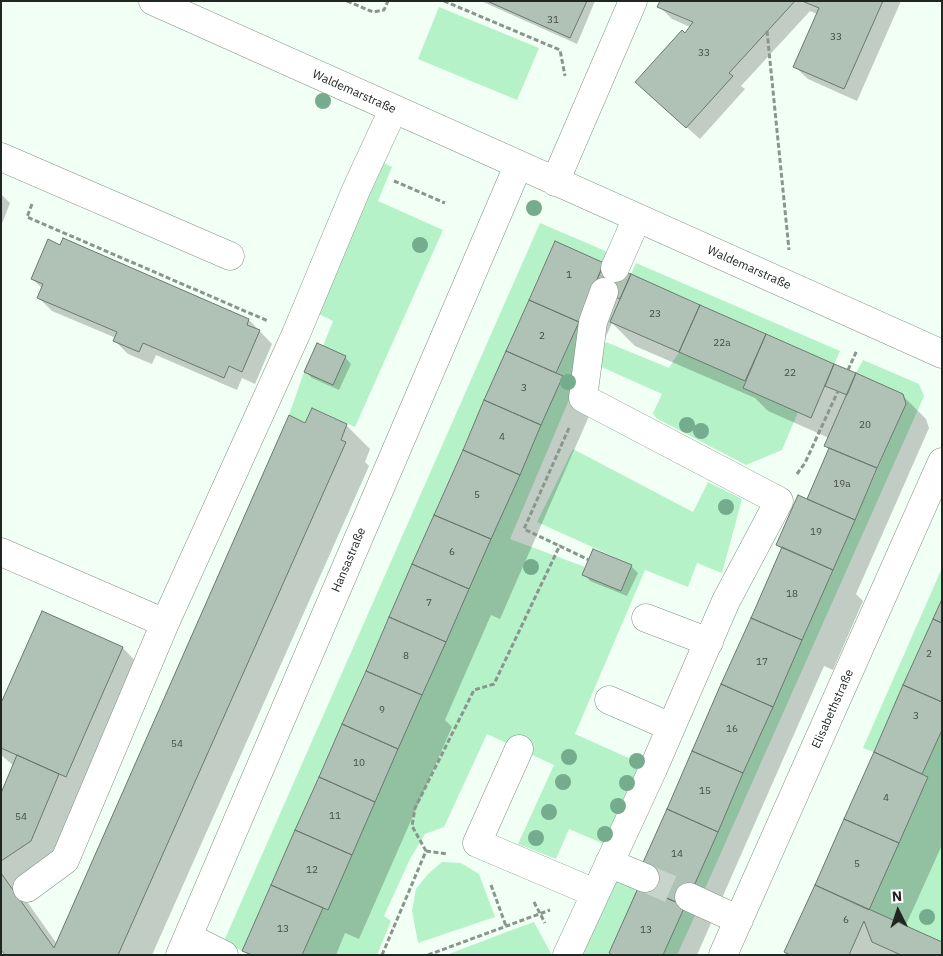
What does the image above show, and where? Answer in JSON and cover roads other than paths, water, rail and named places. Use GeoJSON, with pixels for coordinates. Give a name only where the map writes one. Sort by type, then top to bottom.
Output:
{"type":"FeatureCollection","features":[{"type":"Feature","properties":{"kind":"street","name":"Waldemarstraße"},"geometry":{"type":"LineString","coordinates":[[154,1],[518,166],[942,354]]}},
{"type":"Feature","properties":{"kind":"street"},"geometry":{"type":"LineString","coordinates":[[555,182],[632,1]]}},
{"type":"Feature","properties":{"kind":"street"},"geometry":{"type":"LineString","coordinates":[[27,888],[65,860],[165,623],[296,334],[356,190],[393,110]]}},
{"type":"Feature","properties":{"kind":"street"},"geometry":{"type":"LineString","coordinates":[[1,157],[230,256]]}},
{"type":"Feature","properties":{"kind":"street","name":"Hansastraße"},"geometry":{"type":"LineString","coordinates":[[184,946],[518,166]]}},
{"type":"Feature","properties":{"kind":"street"},"geometry":{"type":"LineString","coordinates":[[567,955],[726,601],[779,501],[582,398],[592,322],[637,218]]}},
{"type":"Feature","properties":{"kind":"street","name":"Elisabethstraße"},"geometry":{"type":"LineString","coordinates":[[723,955],[942,462]]}},
{"type":"Feature","properties":{"kind":"street"},"geometry":{"type":"LineString","coordinates":[[1,552],[165,623]]}},
{"type":"Feature","properties":{"kind":"street"},"geometry":{"type":"LineString","coordinates":[[646,618],[709,642]]}},
{"type":"Feature","properties":{"kind":"street"},"geometry":{"type":"LineString","coordinates":[[608,700],[671,727]]}},
{"type":"Feature","properties":{"kind":"street"},"geometry":{"type":"LineString","coordinates":[[519,749],[477,842],[595,893]]}},
{"type":"Feature","properties":{"kind":"street"},"geometry":{"type":"LineString","coordinates":[[609,863],[645,878]]}},
{"type":"Feature","properties":{"kind":"street"},"geometry":{"type":"LineString","coordinates":[[689,897],[739,920]]}},
{"type":"Feature","properties":{"kind":"street"},"geometry":{"type":"LineString","coordinates":[[184,946],[224,955]]}},
{"type":"Feature","properties":{"kind":"tunnel"},"geometry":{"type":"LineString","coordinates":[[645,878],[689,897]]}}]}
